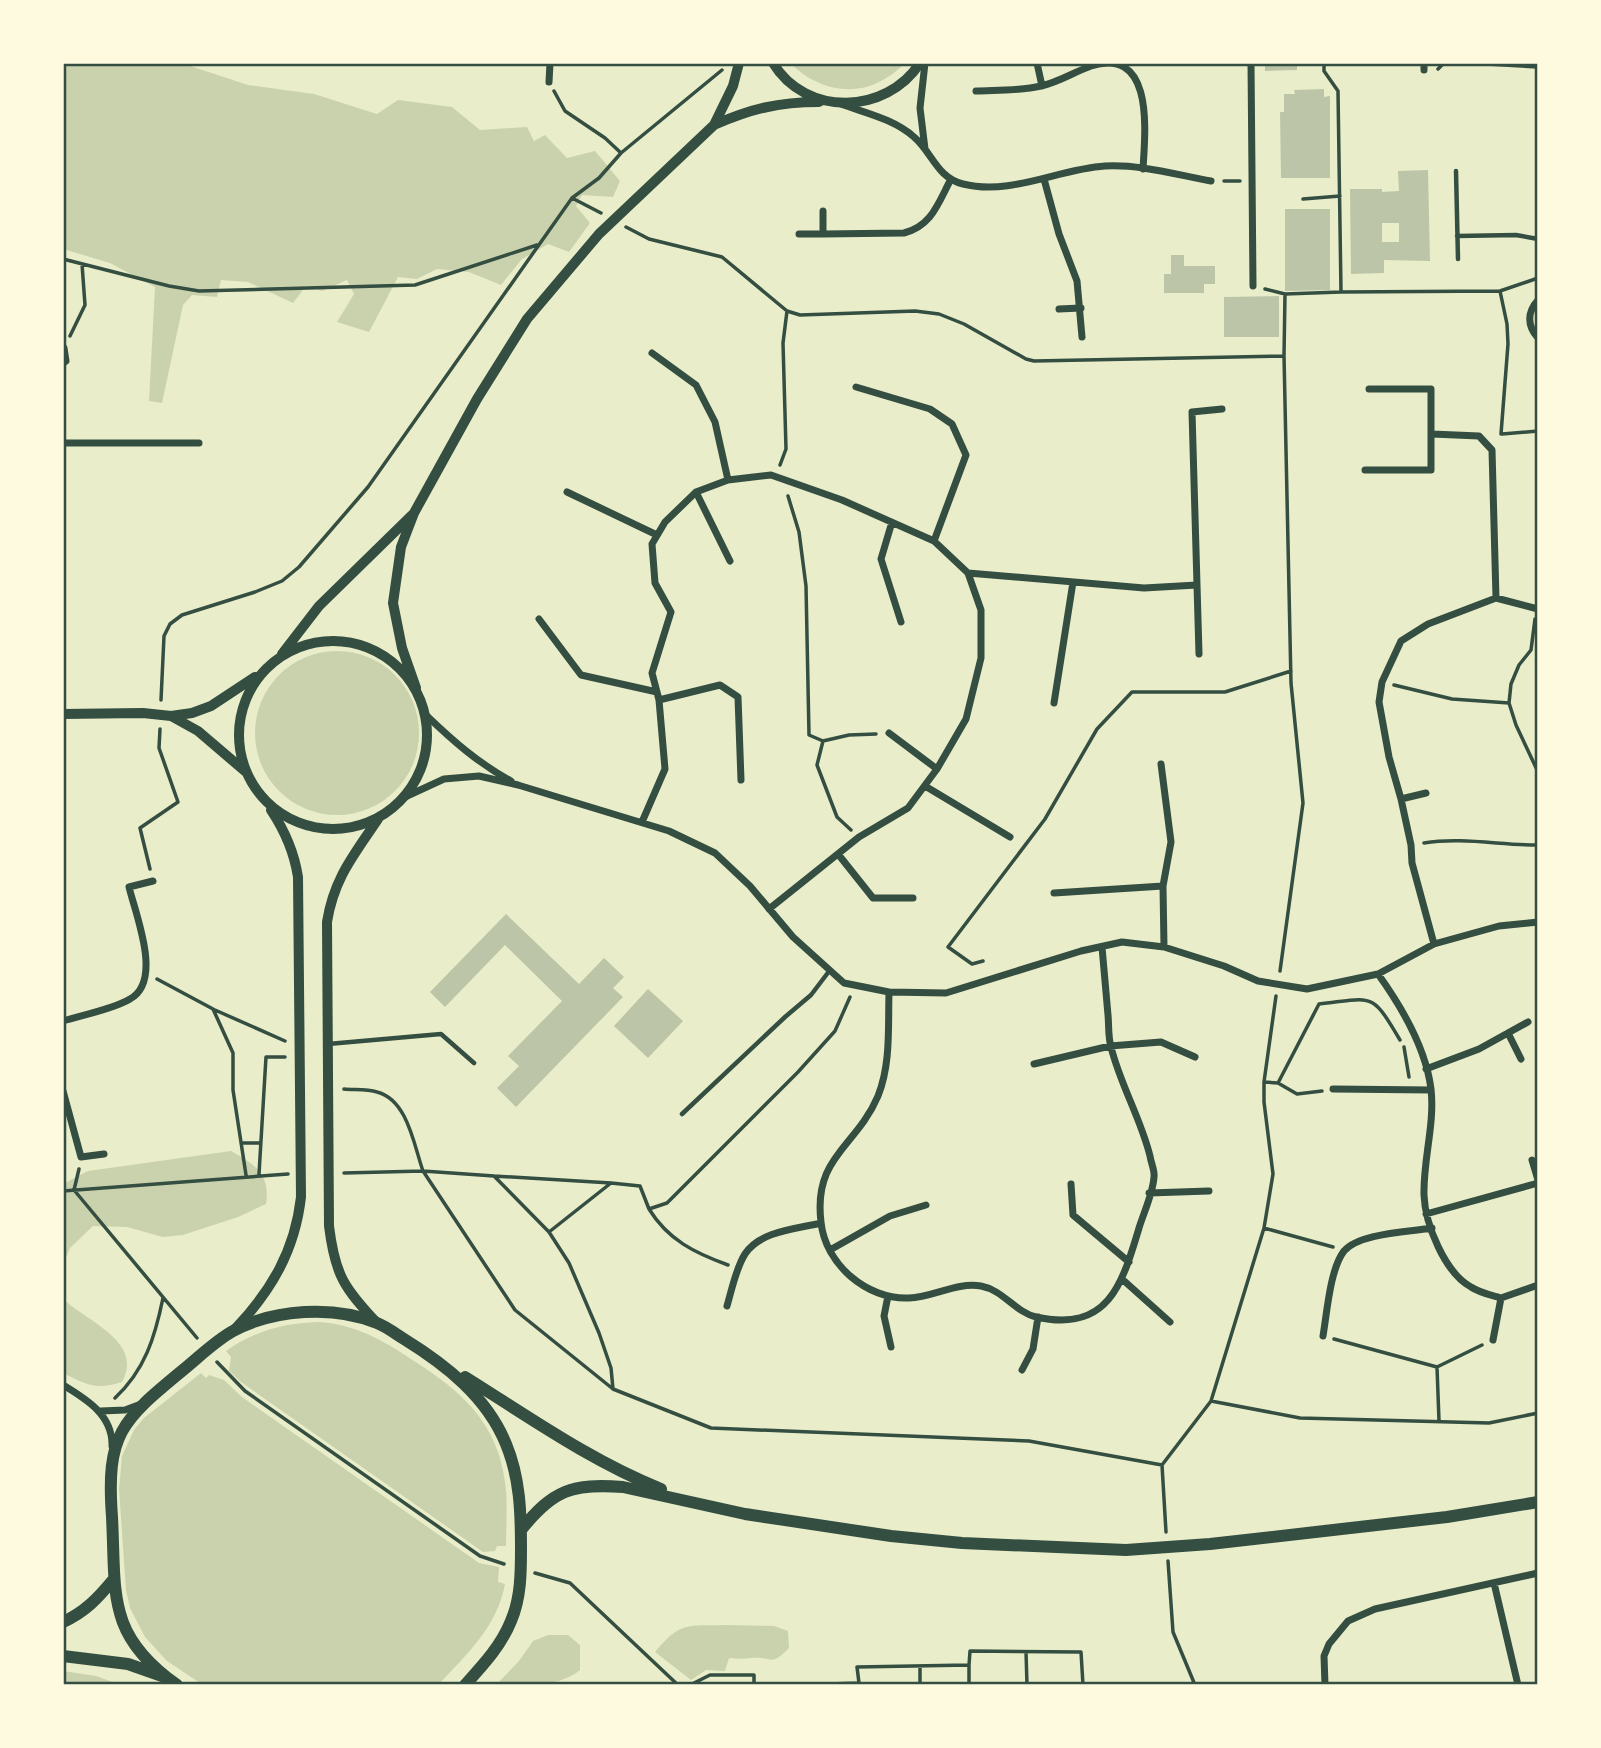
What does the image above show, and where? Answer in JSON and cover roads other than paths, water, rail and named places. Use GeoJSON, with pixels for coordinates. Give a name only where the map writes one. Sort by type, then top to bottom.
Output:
{"type":"FeatureCollection","features":[{"type":"Feature","properties":{"kind":"main road"},"geometry":{"type":"LineString","coordinates":[[173,1682],[141,1652],[126,1632],[117,1608],[113,1580],[110,1486],[112,1457],[128,1419],[142,1404],[218,1341],[233,1331],[266,1319],[316,1312],[345,1314],[378,1323],[625,1475],[691,1501]]}},
{"type":"Feature","properties":{"kind":"main road"},"geometry":{"type":"LineString","coordinates":[[432,1356],[471,1390],[491,1416],[505,1441],[520,1497],[521,1555],[517,1604],[504,1636],[487,1661],[465,1685]]}},
{"type":"Feature","properties":{"kind":"main road"},"geometry":{"type":"LineString","coordinates":[[521,1530],[539,1508],[558,1495],[578,1487],[623,1487],[780,1520],[891,1536],[997,1545],[1126,1550],[1210,1544],[1447,1517],[1538,1502]]}},
{"type":"Feature","properties":{"kind":"main road"},"geometry":{"type":"LineString","coordinates":[[63,1622],[94,1603],[113,1580]]}},
{"type":"Feature","properties":{"kind":"main road"},"geometry":{"type":"LineString","coordinates":[[63,1656],[128,1664],[173,1682]]}},
{"type":"Feature","properties":{"kind":"street"},"geometry":{"type":"LineString","coordinates":[[549,82],[550,63]]}},
{"type":"Feature","properties":{"kind":"street"},"geometry":{"type":"LineString","coordinates":[[773,63],[780,75],[802,92],[896,125],[915,138],[932,162],[961,184],[1019,184],[1106,166],[1143,169],[1211,181]]}},
{"type":"Feature","properties":{"kind":"street"},"geometry":{"type":"LineString","coordinates":[[713,125],[761,107],[782,103],[866,102],[891,92],[913,74],[920,63]]}},
{"type":"Feature","properties":{"kind":"street"},"geometry":{"type":"LineString","coordinates":[[925,63],[920,108],[926,150]]}},
{"type":"Feature","properties":{"kind":"street"},"geometry":{"type":"LineString","coordinates":[[1037,63],[1042,86]]}},
{"type":"Feature","properties":{"kind":"street"},"geometry":{"type":"LineString","coordinates":[[1251,63],[1253,286]]}},
{"type":"Feature","properties":{"kind":"street"},"geometry":{"type":"LineString","coordinates":[[976,91],[1042,86],[1100,64],[1130,67],[1144,103],[1146,122],[1143,169]]}},
{"type":"Feature","properties":{"kind":"street"},"geometry":{"type":"LineString","coordinates":[[265,802],[290,820],[319,829],[350,829],[378,819],[405,797],[421,772],[428,744],[426,715],[402,648],[393,603],[401,547],[414,513],[477,399],[527,319],[599,234],[713,125],[733,86],[739,65]]}},
{"type":"Feature","properties":{"kind":"street"},"geometry":{"type":"LineString","coordinates":[[799,234],[904,233],[915,230],[925,224],[951,179]]}},
{"type":"Feature","properties":{"kind":"street"},"geometry":{"type":"LineString","coordinates":[[1044,179],[1059,234],[1077,281],[1082,337]]}},
{"type":"Feature","properties":{"kind":"street"},"geometry":{"type":"LineString","coordinates":[[823,234],[824,211]]}},
{"type":"Feature","properties":{"kind":"street"},"geometry":{"type":"LineString","coordinates":[[1538,300],[1529,319],[1538,338]]}},
{"type":"Feature","properties":{"kind":"street"},"geometry":{"type":"LineString","coordinates":[[1059,309],[1081,308]]}},
{"type":"Feature","properties":{"kind":"street"},"geometry":{"type":"LineString","coordinates":[[63,363],[66,361],[64,348]]}},
{"type":"Feature","properties":{"kind":"street"},"geometry":{"type":"LineString","coordinates":[[652,353],[696,385],[715,422],[728,480]]}},
{"type":"Feature","properties":{"kind":"street"},"geometry":{"type":"LineString","coordinates":[[856,387],[930,409],[952,424],[966,454],[934,541]]}},
{"type":"Feature","properties":{"kind":"street"},"geometry":{"type":"LineString","coordinates":[[1365,470],[1431,470],[1431,389],[1369,389]]}},
{"type":"Feature","properties":{"kind":"street"},"geometry":{"type":"LineString","coordinates":[[1199,653],[1192,412],[1222,409]]}},
{"type":"Feature","properties":{"kind":"street"},"geometry":{"type":"LineString","coordinates":[[1432,434],[1479,436],[1492,450],[1496,598]]}},
{"type":"Feature","properties":{"kind":"street"},"geometry":{"type":"LineString","coordinates":[[63,443],[199,443]]}},
{"type":"Feature","properties":{"kind":"street"},"geometry":{"type":"LineString","coordinates":[[642,822],[666,769],[658,696],[652,673],[671,612],[655,583],[652,544],[666,522],[696,492],[728,480],[771,475],[842,500],[934,541],[968,573],[981,610],[981,658],[966,719],[937,769],[908,808],[859,837],[769,909]]}},
{"type":"Feature","properties":{"kind":"street"},"geometry":{"type":"LineString","coordinates":[[567,492],[657,535]]}},
{"type":"Feature","properties":{"kind":"street"},"geometry":{"type":"LineString","coordinates":[[696,492],[730,561]]}},
{"type":"Feature","properties":{"kind":"street"},"geometry":{"type":"LineString","coordinates":[[63,714],[192,713],[211,706],[281,656],[319,606],[414,513]]}},
{"type":"Feature","properties":{"kind":"street"},"geometry":{"type":"LineString","coordinates":[[892,522],[881,559],[901,622]]}},
{"type":"Feature","properties":{"kind":"street"},"geometry":{"type":"LineString","coordinates":[[968,573],[1144,588],[1197,585]]}},
{"type":"Feature","properties":{"kind":"street"},"geometry":{"type":"LineString","coordinates":[[1054,703],[1073,582]]}},
{"type":"Feature","properties":{"kind":"street"},"geometry":{"type":"LineString","coordinates":[[1434,944],[1412,863],[1401,799],[1381,723],[1379,702],[1382,682],[1401,641],[1428,624],[1496,598],[1537,609]]}},
{"type":"Feature","properties":{"kind":"street"},"geometry":{"type":"LineString","coordinates":[[539,619],[581,675],[658,696],[720,685],[738,697],[741,780]]}},
{"type":"Feature","properties":{"kind":"street"},"geometry":{"type":"LineString","coordinates":[[281,656],[309,643],[340,640],[370,648],[396,664],[416,688]]}},
{"type":"Feature","properties":{"kind":"street"},"geometry":{"type":"LineString","coordinates":[[246,772],[239,746],[239,719],[247,694],[262,672]]}},
{"type":"Feature","properties":{"kind":"street"},"geometry":{"type":"LineString","coordinates":[[166,713],[198,731],[246,772],[283,828],[295,856],[298,877],[302,1148],[298,1224],[280,1271],[246,1318],[233,1331]]}},
{"type":"Feature","properties":{"kind":"street"},"geometry":{"type":"LineString","coordinates":[[426,715],[483,766],[518,785]]}},
{"type":"Feature","properties":{"kind":"street"},"geometry":{"type":"LineString","coordinates":[[889,733],[937,769]]}},
{"type":"Feature","properties":{"kind":"street"},"geometry":{"type":"LineString","coordinates":[[1161,764],[1171,842],[1163,886],[1164,947]]}},
{"type":"Feature","properties":{"kind":"street"},"geometry":{"type":"LineString","coordinates":[[405,797],[444,779],[479,776],[518,785],[669,831],[715,852],[750,886],[793,937],[844,983],[889,992],[946,993],[1082,951],[1122,942],[1164,947],[1224,966],[1258,981],[1307,989],[1378,974],[1434,944],[1499,926],[1538,922]]}},
{"type":"Feature","properties":{"kind":"street"},"geometry":{"type":"LineString","coordinates":[[925,786],[1010,837]]}},
{"type":"Feature","properties":{"kind":"street"},"geometry":{"type":"LineString","coordinates":[[1401,799],[1426,793]]}},
{"type":"Feature","properties":{"kind":"street"},"geometry":{"type":"LineString","coordinates":[[378,819],[339,876],[330,902],[327,922],[331,1238],[339,1273],[351,1294],[378,1323]]}},
{"type":"Feature","properties":{"kind":"street"},"geometry":{"type":"LineString","coordinates":[[838,854],[873,898],[913,898]]}},
{"type":"Feature","properties":{"kind":"street"},"geometry":{"type":"LineString","coordinates":[[63,1021],[132,999],[144,985],[147,962],[130,887],[153,881]]}},
{"type":"Feature","properties":{"kind":"street"},"geometry":{"type":"LineString","coordinates":[[1054,893],[1163,886]]}},
{"type":"Feature","properties":{"kind":"street"},"geometry":{"type":"LineString","coordinates":[[889,992],[884,1075],[878,1097],[824,1174],[821,1223],[830,1250],[846,1273],[857,1282],[888,1296],[909,1298],[951,1288],[979,1286],[990,1288],[1020,1311],[1068,1322],[1105,1306],[1122,1279],[1154,1176],[1146,1140],[1110,1045],[1102,947]]}},
{"type":"Feature","properties":{"kind":"street"},"geometry":{"type":"LineString","coordinates":[[1378,974],[1389,989],[1416,1041],[1431,1090],[1424,1194],[1426,1214],[1445,1262],[1468,1286],[1501,1298],[1538,1285]]}},
{"type":"Feature","properties":{"kind":"street"},"geometry":{"type":"LineString","coordinates":[[1426,1069],[1479,1049],[1528,1022]]}},
{"type":"Feature","properties":{"kind":"street"},"geometry":{"type":"LineString","coordinates":[[1508,1033],[1521,1059]]}},
{"type":"Feature","properties":{"kind":"street"},"geometry":{"type":"LineString","coordinates":[[1034,1064],[1110,1045],[1161,1042],[1195,1058]]}},
{"type":"Feature","properties":{"kind":"street"},"geometry":{"type":"LineString","coordinates":[[1333,1089],[1431,1090]]}},
{"type":"Feature","properties":{"kind":"street"},"geometry":{"type":"LineString","coordinates":[[63,1091],[81,1157],[104,1154]]}},
{"type":"Feature","properties":{"kind":"street"},"geometry":{"type":"LineString","coordinates":[[1426,1214],[1538,1182],[1532,1160]]}},
{"type":"Feature","properties":{"kind":"street"},"geometry":{"type":"LineString","coordinates":[[1071,1184],[1073,1215],[1129,1262]]}},
{"type":"Feature","properties":{"kind":"street"},"geometry":{"type":"LineString","coordinates":[[1149,1193],[1209,1191]]}},
{"type":"Feature","properties":{"kind":"street"},"geometry":{"type":"LineString","coordinates":[[830,1250],[890,1216],[926,1205]]}},
{"type":"Feature","properties":{"kind":"street"},"geometry":{"type":"LineString","coordinates":[[727,1306],[746,1254],[765,1238],[821,1223]]}},
{"type":"Feature","properties":{"kind":"street"},"geometry":{"type":"LineString","coordinates":[[1323,1336],[1335,1273],[1344,1251],[1368,1238],[1432,1228]]}},
{"type":"Feature","properties":{"kind":"street"},"geometry":{"type":"LineString","coordinates":[[1122,1279],[1170,1322]]}},
{"type":"Feature","properties":{"kind":"street"},"geometry":{"type":"LineString","coordinates":[[888,1296],[884,1316],[891,1347]]}},
{"type":"Feature","properties":{"kind":"street"},"geometry":{"type":"LineString","coordinates":[[1493,1340],[1501,1298]]}},
{"type":"Feature","properties":{"kind":"street"},"geometry":{"type":"LineString","coordinates":[[1022,1370],[1033,1349],[1038,1317]]}},
{"type":"Feature","properties":{"kind":"street"},"geometry":{"type":"LineString","coordinates":[[63,1385],[101,1411],[113,1439],[112,1457]]}},
{"type":"Feature","properties":{"kind":"street"},"geometry":{"type":"LineString","coordinates":[[101,1411],[125,1410],[142,1404]]}},
{"type":"Feature","properties":{"kind":"street"},"geometry":{"type":"LineString","coordinates":[[1325,1685],[1324,1657],[1329,1644],[1348,1621],[1375,1609],[1538,1573]]}},
{"type":"Feature","properties":{"kind":"street"},"geometry":{"type":"LineString","coordinates":[[1494,1583],[1518,1685]]}},
{"type":"Feature","properties":{"kind":"lane"},"geometry":{"type":"LineString","coordinates":[[1456,172],[1458,258]]}},
{"type":"Feature","properties":{"kind":"lane"},"geometry":{"type":"LineString","coordinates":[[1457,236],[1507,235],[1538,239]]}},
{"type":"Feature","properties":{"kind":"lane"},"geometry":{"type":"LineString","coordinates":[[682,1114],[811,995],[830,970]]}},
{"type":"Feature","properties":{"kind":"lane"},"geometry":{"type":"LineString","coordinates":[[328,1045],[441,1034],[474,1063]]}}]}
